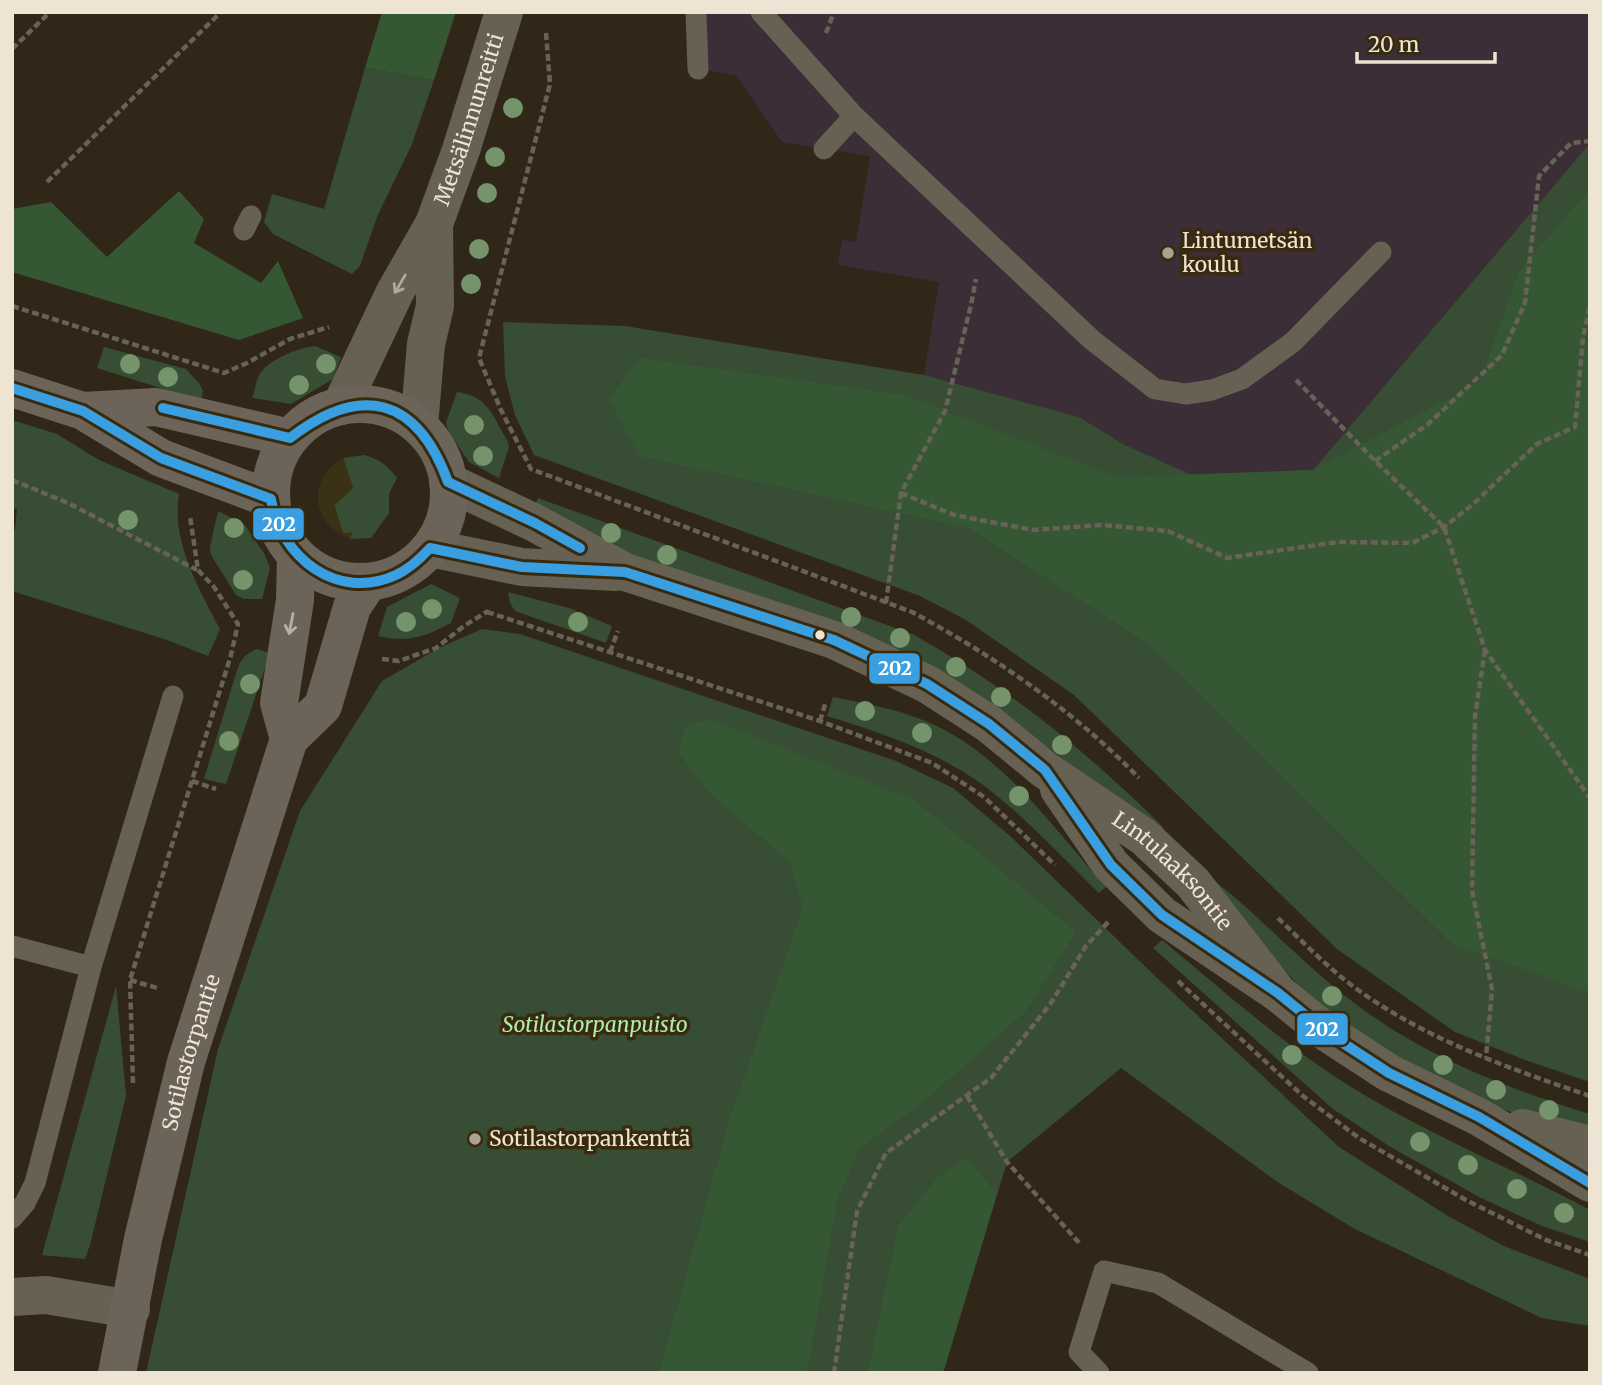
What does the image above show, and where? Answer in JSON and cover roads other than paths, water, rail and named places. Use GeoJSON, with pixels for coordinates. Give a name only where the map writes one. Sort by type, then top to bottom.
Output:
{"type":"FeatureCollection","features":[{"type":"Feature","properties":{"kind":"street","name":"Metsälinnunreitti"},"geometry":{"type":"LineString","coordinates":[[341,406],[394,292],[434,224],[461,150],[504,12]]}},
{"type":"Feature","properties":{"kind":"street","name":"Metsälinnunreitti"},"geometry":{"type":"LineString","coordinates":[[419,426],[426,344],[435,306],[434,224]]}},
{"type":"Feature","properties":{"kind":"street"},"geometry":{"type":"LineString","coordinates":[[12,388],[83,411],[161,458],[271,499]]}},
{"type":"Feature","properties":{"kind":"street"},"geometry":{"type":"LineString","coordinates":[[362,404],[383,407],[402,414],[419,426],[438,452],[448,482],[446,517],[430,548],[413,565],[392,577],[369,583],[329,577],[296,556],[283,539],[274,519],[272,477],[279,456],[290,438],[304,423],[341,406],[362,404]]}},
{"type":"Feature","properties":{"kind":"street"},"geometry":{"type":"LineString","coordinates":[[83,411],[156,407],[290,438]]}},
{"type":"Feature","properties":{"kind":"street","name":"Lintulaaksontie"},"geometry":{"type":"LineString","coordinates":[[448,482],[535,523],[625,572],[834,640],[927,684],[989,724],[1045,770],[1144,837],[1193,883],[1278,993],[1326,1032],[1389,1073],[1479,1117],[1590,1183]]}},
{"type":"Feature","properties":{"kind":"street","name":"Lintulaaksontie"},"geometry":{"type":"LineString","coordinates":[[430,548],[522,567],[625,572]]}},
{"type":"Feature","properties":{"kind":"street"},"geometry":{"type":"LineString","coordinates":[[289,739],[279,703],[295,600],[296,556]]}},
{"type":"Feature","properties":{"kind":"street","name":"Sotilastorpantie"},"geometry":{"type":"LineString","coordinates":[[117,1373],[143,1239],[186,1062],[289,739],[323,706],[352,607],[369,583]]}},
{"type":"Feature","properties":{"kind":"street","name":"Lintulaaksontie"},"geometry":{"type":"LineString","coordinates":[[1479,1117],[1590,1145]]}},
{"type":"Feature","properties":{"kind":"street"},"geometry":{"type":"LineString","coordinates":[[12,1297],[46,1295],[131,1309]]}},
{"type":"Feature","properties":{"kind":"lane"},"geometry":{"type":"LineString","coordinates":[[696,12],[698,69]]}},
{"type":"Feature","properties":{"kind":"lane"},"geometry":{"type":"LineString","coordinates":[[765,14],[854,116],[1092,340],[1155,389],[1186,394],[1212,390],[1242,379],[1293,342],[1381,252]]}},
{"type":"Feature","properties":{"kind":"lane"},"geometry":{"type":"LineString","coordinates":[[824,149],[854,116]]}},
{"type":"Feature","properties":{"kind":"lane"},"geometry":{"type":"LineString","coordinates":[[12,1219],[25,1203],[35,1183],[91,967],[173,696]]}},
{"type":"Feature","properties":{"kind":"lane"},"geometry":{"type":"LineString","coordinates":[[12,946],[91,967]]}},
{"type":"Feature","properties":{"kind":"lane"},"geometry":{"type":"LineString","coordinates":[[1099,1373],[1079,1352],[1104,1271],[1158,1283],[1308,1373]]}},
{"type":"Feature","properties":{"kind":"place","name":"Lintumetsän koulu"},"geometry":{"type":"Point","coordinates":[1168,253]}},
{"type":"Feature","properties":{"kind":"place","name":"Sotilastorpankenttä"},"geometry":{"type":"Point","coordinates":[475,1139]}},
{"type":"Feature","properties":{"kind":"park label","name":"Sotilastorpanpuisto"},"geometry":{"type":"Point","coordinates":[595,1025]}}]}
